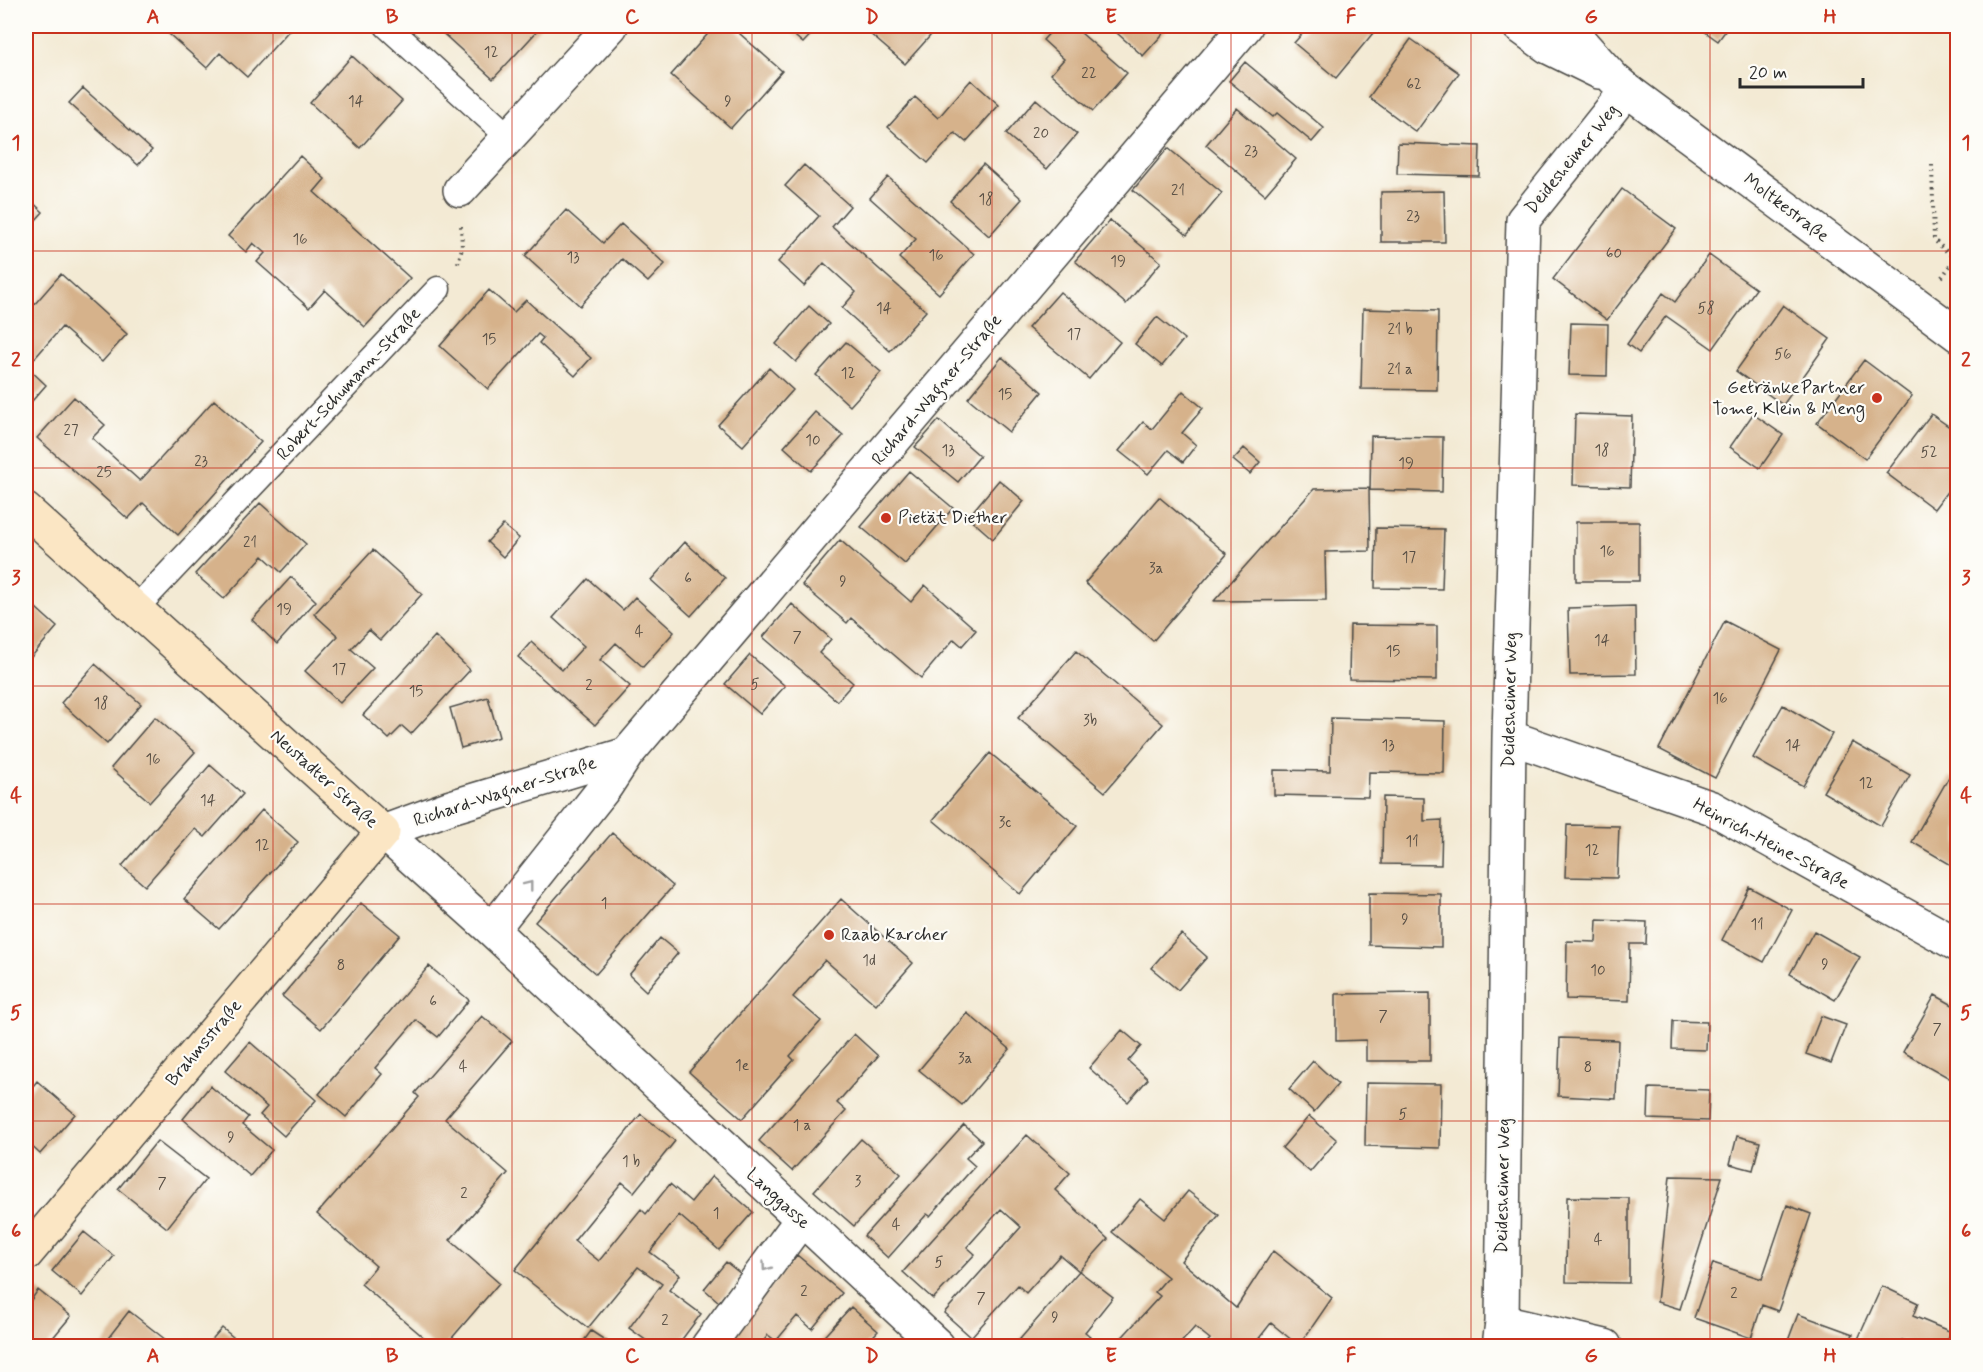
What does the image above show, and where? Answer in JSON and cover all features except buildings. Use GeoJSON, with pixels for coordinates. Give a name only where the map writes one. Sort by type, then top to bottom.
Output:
{"type":"FeatureCollection","features":[{"type":"Feature","properties":{"kind":"main road","name":"Neustadter Straße"},"geometry":{"type":"LineString","coordinates":[[26,510],[383,832]]}},
{"type":"Feature","properties":{"kind":"main road","name":"Brahmsstraße"},"geometry":{"type":"LineString","coordinates":[[26,1254],[383,832]]}},
{"type":"Feature","properties":{"kind":"street"},"geometry":{"type":"LineString","coordinates":[[460,190],[611,26]]}},
{"type":"Feature","properties":{"kind":"street","name":"Richard-Wagner-Straße"},"geometry":{"type":"LineString","coordinates":[[492,930],[606,786],[627,754],[1246,26]]}},
{"type":"Feature","properties":{"kind":"street","name":"Moltkestraße"},"geometry":{"type":"LineString","coordinates":[[1519,26],[1548,46],[1621,85],[1958,335]]}},
{"type":"Feature","properties":{"kind":"street","name":"Moltkestraße"},"geometry":{"type":"LineString","coordinates":[[1566,26],[1621,85]]}},
{"type":"Feature","properties":{"kind":"street","name":"Deidesheimer Weg"},"geometry":{"type":"LineString","coordinates":[[1500,1334],[1509,737],[1523,220],[1621,85]]}},
{"type":"Feature","properties":{"kind":"street","name":"Heinrich-Heine-Straße"},"geometry":{"type":"LineString","coordinates":[[1509,737],[1712,808],[1958,945]]}},
{"type":"Feature","properties":{"kind":"street","name":"Richard-Wagner-Straße"},"geometry":{"type":"LineString","coordinates":[[383,832],[451,807],[627,754]]}},
{"type":"Feature","properties":{"kind":"street","name":"Neustadter Straße"},"geometry":{"type":"LineString","coordinates":[[383,832],[492,930],[619,1051]]}},
{"type":"Feature","properties":{"kind":"street","name":"Langgasse"},"geometry":{"type":"LineString","coordinates":[[619,1051],[938,1347]]}},
{"type":"Feature","properties":{"kind":"street"},"geometry":{"type":"LineString","coordinates":[[708,1347],[801,1220]]}},
{"type":"Feature","properties":{"kind":"street"},"geometry":{"type":"LineString","coordinates":[[1500,1334],[1605,1347]]}},
{"type":"Feature","properties":{"kind":"lane"},"geometry":{"type":"LineString","coordinates":[[387,26],[509,137]]}},
{"type":"Feature","properties":{"kind":"lane","name":"Robert-Schumann-Straße"},"geometry":{"type":"LineString","coordinates":[[136,608],[438,289]]}},
{"type":"Feature","properties":{"kind":"path"},"geometry":{"type":"LineString","coordinates":[[1932,165],[1934,240],[1955,259]]}},
{"type":"Feature","properties":{"kind":"path"},"geometry":{"type":"LineString","coordinates":[[438,289],[456,269],[462,248],[460,190]]}},
{"type":"Feature","properties":{"kind":"place","name":"GetränkePartner Tome, Klein & Meng"},"geometry":{"type":"Point","coordinates":[1877,398]}},
{"type":"Feature","properties":{"kind":"place","name":"Pietät Diether"},"geometry":{"type":"Point","coordinates":[886,518]}},
{"type":"Feature","properties":{"kind":"place","name":"Raab Karcher"},"geometry":{"type":"Point","coordinates":[829,935]}}]}
